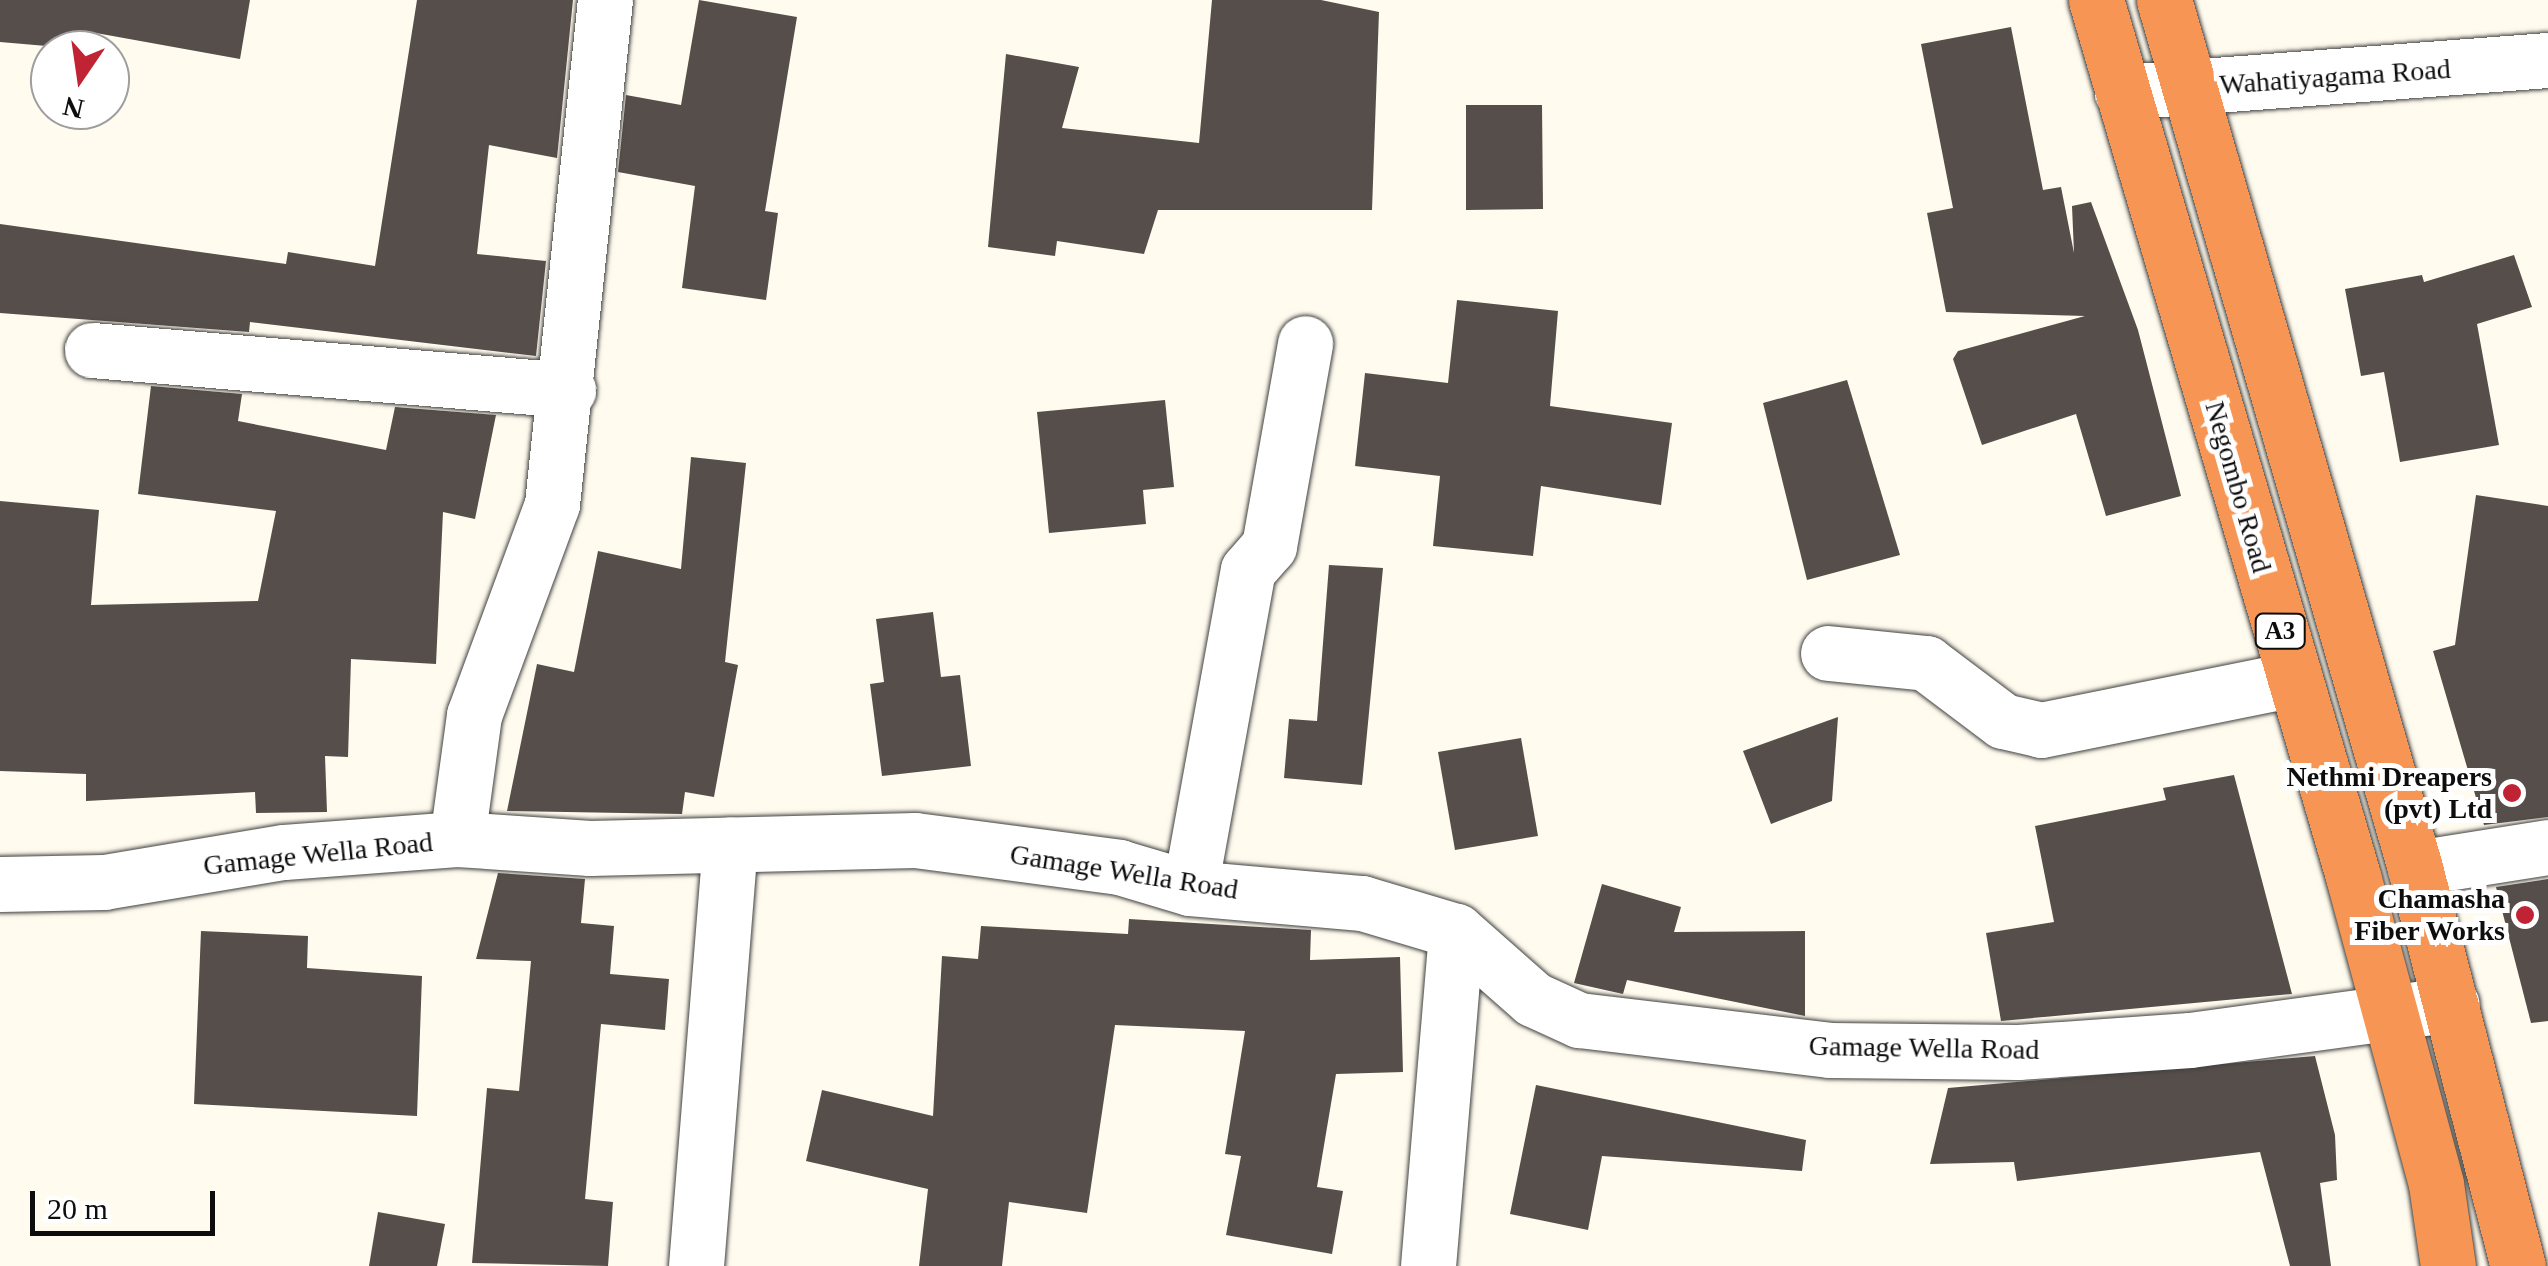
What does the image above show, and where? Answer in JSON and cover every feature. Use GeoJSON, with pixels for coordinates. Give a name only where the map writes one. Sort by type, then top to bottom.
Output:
{"type":"FeatureCollection","features":[{"type":"Feature","properties":{"kind":"highway","name":"Negombo Road"},"geometry":{"type":"LineString","coordinates":[[2096,0],[2391,1015],[2448,1266]]}},
{"type":"Feature","properties":{"kind":"highway","name":"A3"},"geometry":{"type":"LineString","coordinates":[[2164,0],[2415,868],[2518,1266]]}},
{"type":"Feature","properties":{"kind":"street"},"geometry":{"type":"LineString","coordinates":[[457,838],[474,715],[552,504],[568,390],[605,0]]}},
{"type":"Feature","properties":{"kind":"street","name":"Wahatiyagama Road"},"geometry":{"type":"LineString","coordinates":[[2122,92],[2548,60]]}},
{"type":"Feature","properties":{"kind":"street"},"geometry":{"type":"LineString","coordinates":[[1190,888],[1248,570],[1269,546],[1305,343]]}},
{"type":"Feature","properties":{"kind":"street"},"geometry":{"type":"LineString","coordinates":[[92,350],[568,390]]}},
{"type":"Feature","properties":{"kind":"street"},"geometry":{"type":"LineString","coordinates":[[1828,653],[1926,662],[2003,722],[2041,730],[2294,679]]}},
{"type":"Feature","properties":{"kind":"street","name":"Gamage Wella Road"},"geometry":{"type":"LineString","coordinates":[[0,884],[104,882],[284,852],[457,838],[590,848],[915,840],[1119,868],[1190,888],[1362,904],[1456,930],[1533,999],[1580,1020],[1829,1050],[2018,1052],[2391,1015],[2452,1004]]}},
{"type":"Feature","properties":{"kind":"street"},"geometry":{"type":"LineString","coordinates":[[696,1266],[730,844]]}},
{"type":"Feature","properties":{"kind":"street"},"geometry":{"type":"LineString","coordinates":[[2415,868],[2548,847]]}},
{"type":"Feature","properties":{"kind":"street"},"geometry":{"type":"LineString","coordinates":[[1428,1266],[1456,930]]}},
{"type":"Feature","properties":{"kind":"building"},"geometry":{"type":"Polygon","coordinates":[[[0,0],[250,0],[240,59],[130,39],[130,30],[30,30],[30,45],[0,42],[0,0]]]}},
{"type":"Feature","properties":{"kind":"building"},"geometry":{"type":"Polygon","coordinates":[[[417,0],[573,0],[557,158],[489,145],[477,254],[546,261],[536,356],[250,322],[249,332],[0,313],[0,224],[286,264],[288,252],[375,266],[417,0]]]}},
{"type":"Feature","properties":{"kind":"building"},"geometry":{"type":"Polygon","coordinates":[[[699,0],[797,17],[765,211],[778,213],[766,300],[682,288],[695,186],[618,172],[626,95],[681,105],[699,0]]]}},
{"type":"Feature","properties":{"kind":"building"},"geometry":{"type":"Polygon","coordinates":[[[1212,0],[1321,0],[1379,12],[1372,210],[1158,210],[1144,254],[1057,241],[1055,256],[988,247],[1006,54],[1079,67],[1062,128],[1199,143],[1212,0]]]}},
{"type":"Feature","properties":{"kind":"building"},"geometry":{"type":"Polygon","coordinates":[[[2011,27],[2043,190],[2061,187],[2074,253],[2072,206],[2091,202],[2138,330],[2181,496],[2106,516],[2076,414],[1982,445],[1953,359],[1958,351],[2085,316],[1946,312],[1927,213],[1953,208],[1921,44],[2011,27]]]}},
{"type":"Feature","properties":{"kind":"building"},"geometry":{"type":"Polygon","coordinates":[[[1466,105],[1542,105],[1543,209],[1466,210],[1466,105]]]}},
{"type":"Feature","properties":{"kind":"building"},"geometry":{"type":"Polygon","coordinates":[[[2514,255],[2532,307],[2477,324],[2499,445],[2400,462],[2384,372],[2361,376],[2345,289],[2422,275],[2424,282],[2514,255]]]}},
{"type":"Feature","properties":{"kind":"building"},"geometry":{"type":"Polygon","coordinates":[[[1457,300],[1558,311],[1550,406],[1672,423],[1661,505],[1541,486],[1533,556],[1433,546],[1440,476],[1355,466],[1365,373],[1448,383],[1457,300]]]}},
{"type":"Feature","properties":{"kind":"building"},"geometry":{"type":"Polygon","coordinates":[[[1847,380],[1900,555],[1807,580],[1763,403],[1847,380]]]}},
{"type":"Feature","properties":{"kind":"building"},"geometry":{"type":"Polygon","coordinates":[[[151,386],[242,394],[238,421],[386,450],[395,407],[496,415],[475,519],[443,512],[436,664],[351,659],[348,757],[325,756],[327,812],[256,813],[255,792],[86,801],[86,774],[0,771],[0,501],[99,510],[91,605],[258,601],[276,511],[138,494],[151,386]]]}},
{"type":"Feature","properties":{"kind":"building"},"geometry":{"type":"Polygon","coordinates":[[[1165,400],[1174,487],[1143,490],[1146,524],[1049,533],[1037,412],[1165,400]]]}},
{"type":"Feature","properties":{"kind":"building"},"geometry":{"type":"Polygon","coordinates":[[[691,457],[746,463],[725,662],[738,665],[714,797],[685,792],[682,814],[507,811],[537,664],[574,672],[598,551],[681,569],[691,457]]]}},
{"type":"Feature","properties":{"kind":"building"},"geometry":{"type":"Polygon","coordinates":[[[2476,495],[2548,506],[2548,817],[2484,825],[2433,651],[2455,645],[2476,495]]]}},
{"type":"Feature","properties":{"kind":"building"},"geometry":{"type":"Polygon","coordinates":[[[1329,565],[1383,568],[1362,785],[1284,778],[1289,719],[1317,721],[1329,565]]]}},
{"type":"Feature","properties":{"kind":"building"},"geometry":{"type":"Polygon","coordinates":[[[933,612],[941,677],[960,675],[971,766],[882,776],[870,684],[884,682],[876,619],[933,612]]]}},
{"type":"Feature","properties":{"kind":"building"},"geometry":{"type":"Polygon","coordinates":[[[1838,717],[1832,801],[1771,824],[1743,751],[1838,717]]]}},
{"type":"Feature","properties":{"kind":"building"},"geometry":{"type":"Polygon","coordinates":[[[1521,738],[1538,836],[1455,850],[1438,752],[1521,738]]]}},
{"type":"Feature","properties":{"kind":"building"},"geometry":{"type":"Polygon","coordinates":[[[2234,775],[2292,994],[2001,1021],[1986,933],[2054,922],[2035,826],[2166,800],[2163,788],[2234,775]]]}},
{"type":"Feature","properties":{"kind":"building"},"geometry":{"type":"Polygon","coordinates":[[[498,873],[585,879],[581,923],[614,926],[610,974],[669,979],[665,1030],[601,1024],[585,1199],[613,1202],[608,1266],[472,1263],[487,1088],[519,1091],[531,961],[476,959],[498,873]]]}},
{"type":"Feature","properties":{"kind":"building","name":"Chamasha Fiber Works"},"geometry":{"type":"Polygon","coordinates":[[[2548,879],[2548,1021],[2531,1023],[2496,887],[2548,879]]]}},
{"type":"Feature","properties":{"kind":"building"},"geometry":{"type":"Polygon","coordinates":[[[1602,884],[1681,907],[1674,932],[1805,931],[1805,1016],[1627,980],[1623,994],[1574,983],[1602,884]]]}},
{"type":"Feature","properties":{"kind":"building"},"geometry":{"type":"Polygon","coordinates":[[[1129,919],[1311,930],[1310,960],[1400,957],[1403,1072],[1336,1074],[1317,1187],[1343,1191],[1332,1254],[1226,1235],[1241,1156],[1225,1154],[1245,1031],[1115,1025],[1087,1213],[1009,1202],[1002,1266],[919,1266],[928,1189],[806,1161],[822,1090],[933,1116],[942,956],[978,959],[981,926],[1128,934],[1129,919]]]}},
{"type":"Feature","properties":{"kind":"building"},"geometry":{"type":"Polygon","coordinates":[[[201,931],[308,936],[307,968],[422,976],[417,1116],[194,1104],[201,931]]]}},
{"type":"Feature","properties":{"kind":"building"},"geometry":{"type":"Polygon","coordinates":[[[2315,1056],[2335,1135],[2337,1180],[2320,1183],[2331,1266],[2290,1266],[2260,1152],[2017,1181],[2014,1162],[1930,1164],[1948,1088],[2315,1056]]]}},
{"type":"Feature","properties":{"kind":"building"},"geometry":{"type":"Polygon","coordinates":[[[1536,1085],[1806,1140],[1802,1171],[1602,1156],[1588,1230],[1510,1214],[1536,1085]]]}},
{"type":"Feature","properties":{"kind":"building"},"geometry":{"type":"Polygon","coordinates":[[[378,1212],[445,1224],[437,1266],[369,1266],[378,1212]]]}},
{"type":"Feature","properties":{"kind":"place","name":"Nethmi Dreapers (pvt) Ltd"},"geometry":{"type":"Point","coordinates":[2512,793]}},
{"type":"Feature","properties":{"kind":"place","name":"Chamasha Fiber Works"},"geometry":{"type":"Point","coordinates":[2525,915]}}]}
